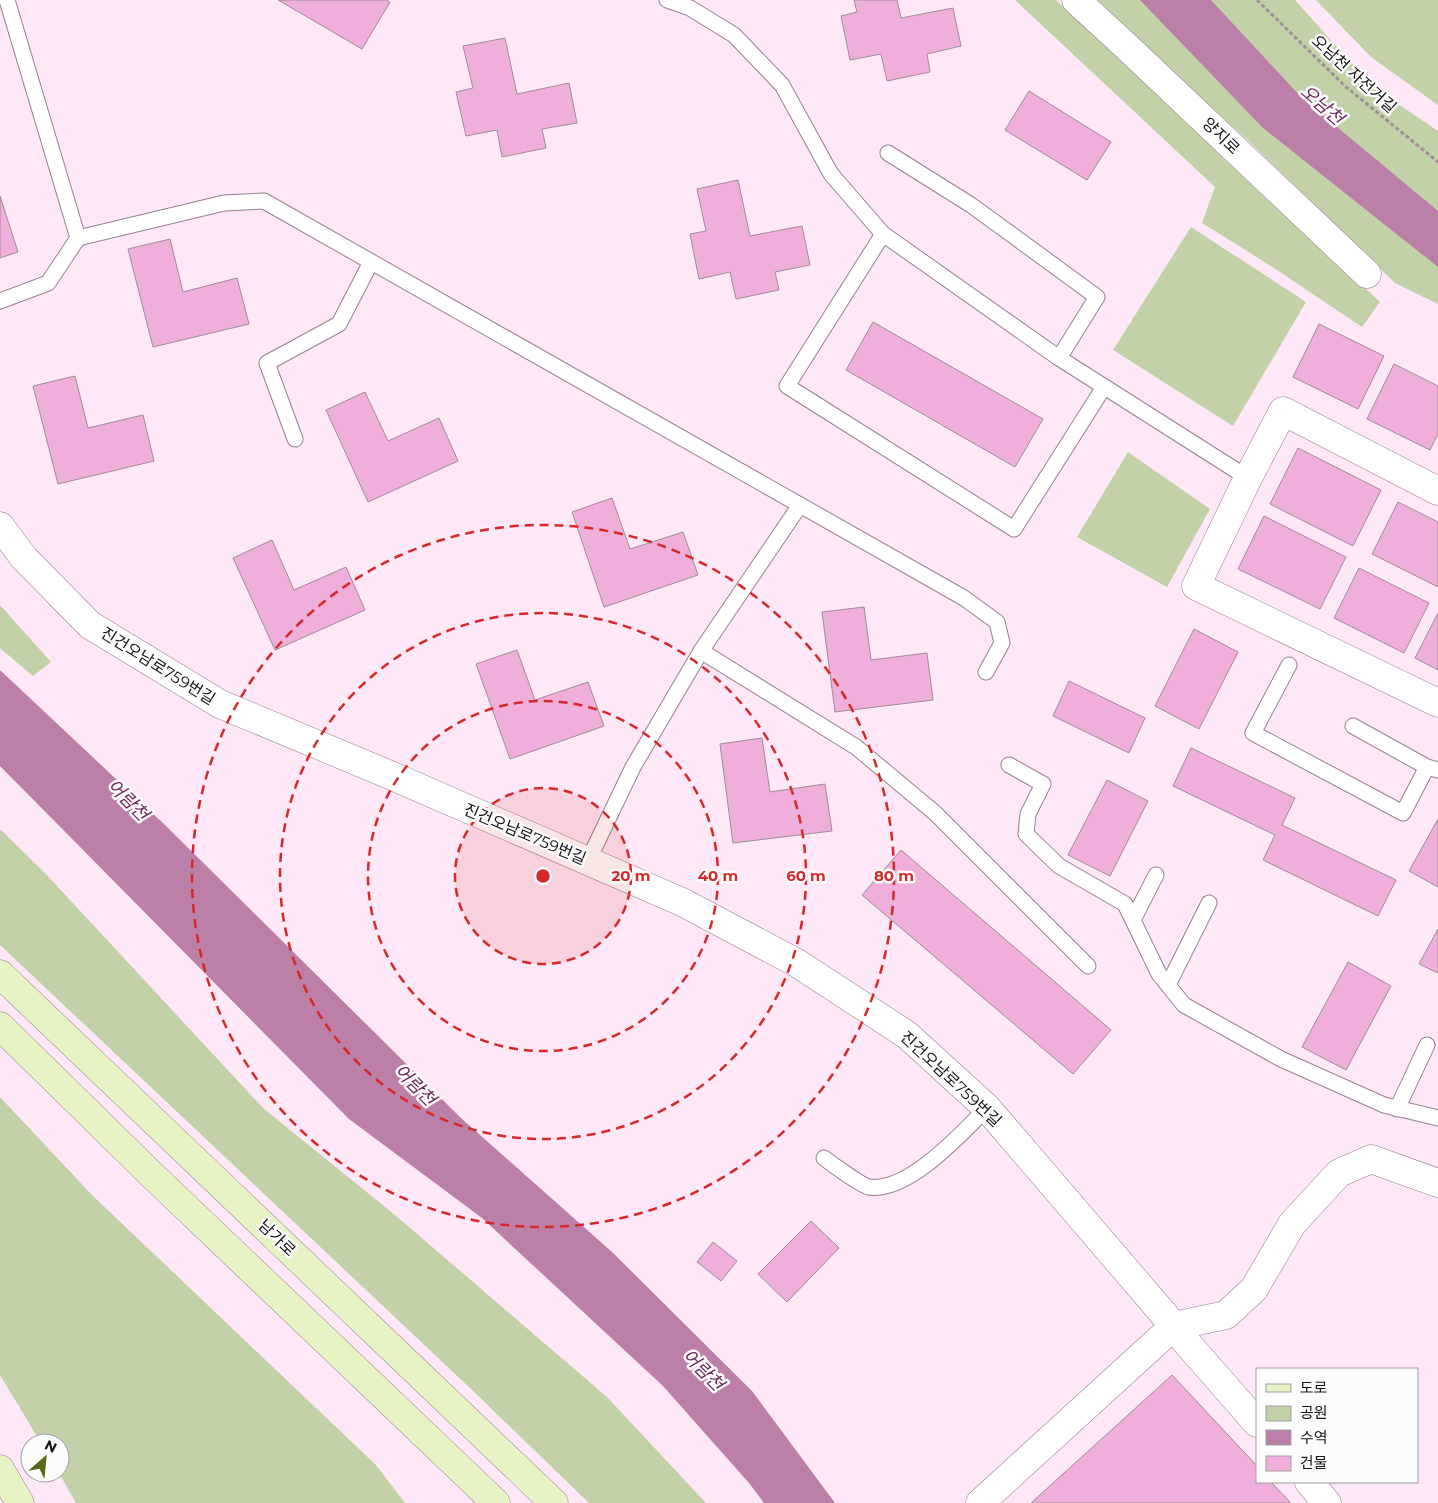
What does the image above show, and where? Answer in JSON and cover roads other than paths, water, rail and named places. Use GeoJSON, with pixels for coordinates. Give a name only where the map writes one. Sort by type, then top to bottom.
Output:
{"type":"FeatureCollection","features":[{"type":"Feature","properties":{"kind":"main road","name":"남가로"},"geometry":{"type":"LineString","coordinates":[[0,974],[554,1503]]}},
{"type":"Feature","properties":{"kind":"main road"},"geometry":{"type":"LineString","coordinates":[[0,1026],[160,1182],[496,1503]]}},
{"type":"Feature","properties":{"kind":"main road"},"geometry":{"type":"LineString","coordinates":[[455,1464],[470,1503]]}},
{"type":"Feature","properties":{"kind":"main road"},"geometry":{"type":"LineString","coordinates":[[0,1469],[20,1503]]}},
{"type":"Feature","properties":{"kind":"street","name":"양지로"},"geometry":{"type":"LineString","coordinates":[[1076,0],[1367,274]]}},
{"type":"Feature","properties":{"kind":"street"},"geometry":{"type":"LineString","coordinates":[[1438,491],[1283,411],[1248,478],[1196,586],[1438,703]]}},
{"type":"Feature","properties":{"kind":"street","name":"진건오남로759번길"},"geometry":{"type":"LineString","coordinates":[[0,526],[24,558],[90,625],[220,704],[390,775],[682,902],[797,963],[907,1035],[987,1108],[1256,1422]]}},
{"type":"Feature","properties":{"kind":"street"},"geometry":{"type":"LineString","coordinates":[[980,1503],[1174,1326],[1226,1315],[1254,1289],[1292,1224],[1339,1173],[1371,1159],[1438,1183]]}},
{"type":"Feature","properties":{"kind":"street"},"geometry":{"type":"LineString","coordinates":[[1310,1483],[1327,1503]]}},
{"type":"Feature","properties":{"kind":"lane"},"geometry":{"type":"LineString","coordinates":[[6,0],[78,238]]}},
{"type":"Feature","properties":{"kind":"lane"},"geometry":{"type":"LineString","coordinates":[[667,0],[690,8],[734,35],[782,85],[831,174],[884,234],[1059,358],[1248,478]]}},
{"type":"Feature","properties":{"kind":"lane"},"geometry":{"type":"LineString","coordinates":[[888,153],[971,205],[1097,297],[1059,358]]}},
{"type":"Feature","properties":{"kind":"lane"},"geometry":{"type":"LineString","coordinates":[[0,301],[48,283],[78,238],[224,203],[264,201],[964,598],[997,622],[1002,643],[986,672]]}},
{"type":"Feature","properties":{"kind":"lane"},"geometry":{"type":"LineString","coordinates":[[884,234],[787,386],[1014,529],[1104,387]]}},
{"type":"Feature","properties":{"kind":"lane"},"geometry":{"type":"LineString","coordinates":[[295,440],[267,363],[339,324],[371,262]]}},
{"type":"Feature","properties":{"kind":"lane"},"geometry":{"type":"LineString","coordinates":[[588,861],[633,767],[701,651],[800,505]]}},
{"type":"Feature","properties":{"kind":"lane"},"geometry":{"type":"LineString","coordinates":[[701,651],[856,747],[935,813],[1088,966]]}},
{"type":"Feature","properties":{"kind":"lane"},"geometry":{"type":"LineString","coordinates":[[1289,665],[1253,733],[1403,813],[1433,769],[1353,726]]}},
{"type":"Feature","properties":{"kind":"lane"},"geometry":{"type":"LineString","coordinates":[[1009,765],[1043,784],[1028,814],[1026,834],[1059,866],[1125,904],[1160,974],[1184,1006],[1281,1059],[1384,1105],[1438,1118]]}},
{"type":"Feature","properties":{"kind":"lane"},"geometry":{"type":"LineString","coordinates":[[1133,920],[1156,875]]}},
{"type":"Feature","properties":{"kind":"lane"},"geometry":{"type":"LineString","coordinates":[[1168,985],[1209,903]]}},
{"type":"Feature","properties":{"kind":"lane"},"geometry":{"type":"LineString","coordinates":[[1397,1109],[1427,1045]]}},
{"type":"Feature","properties":{"kind":"lane"},"geometry":{"type":"LineString","coordinates":[[824,1158],[868,1187],[896,1184],[940,1155],[987,1108]]}},
{"type":"Feature","properties":{"kind":"water"},"geometry":{"type":"Polygon","coordinates":[[[1140,0],[1211,0],[1301,97],[1438,211],[1438,267],[1263,128],[1140,0]]]}},
{"type":"Feature","properties":{"kind":"water","name":"어람천"},"geometry":{"type":"Polygon","coordinates":[[[0,670],[165,825],[462,1119],[612,1252],[752,1391],[835,1503],[764,1503],[749,1483],[663,1386],[482,1218],[349,1119],[0,766],[0,670]]]}},
{"type":"Feature","properties":{"kind":"water label","name":"오남천"},"geometry":{"type":"Point","coordinates":[1322,105]}}]}
